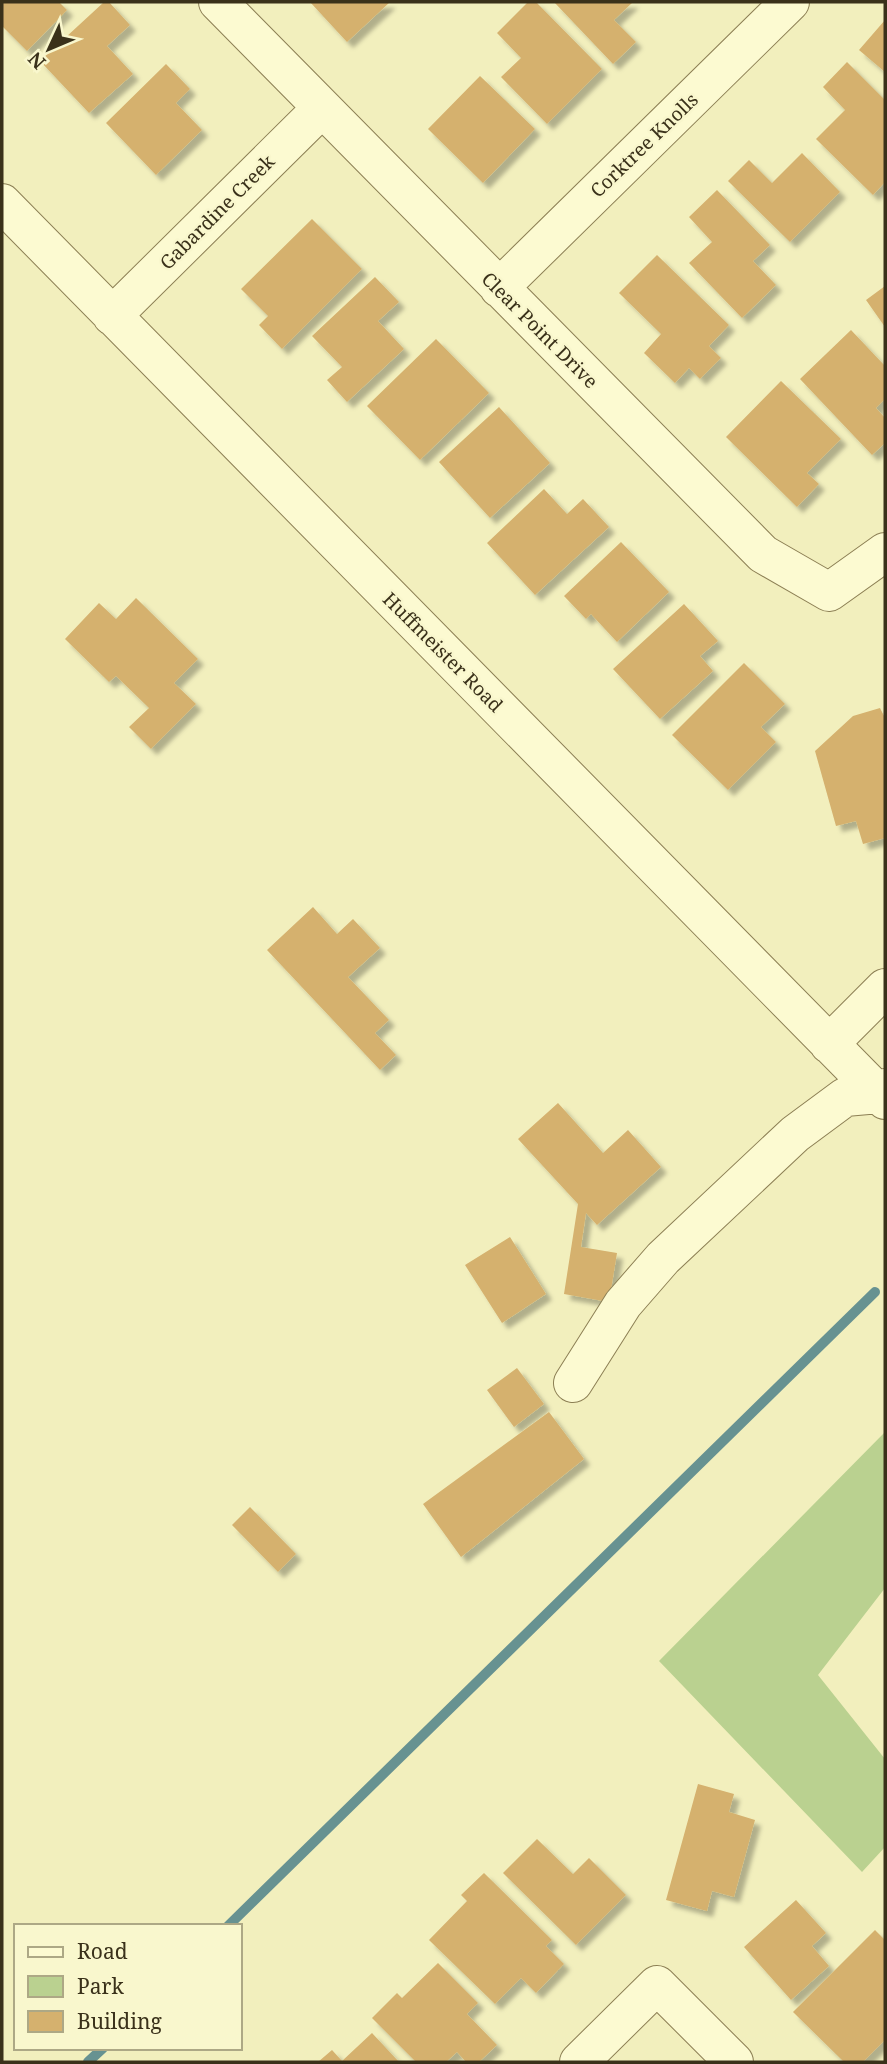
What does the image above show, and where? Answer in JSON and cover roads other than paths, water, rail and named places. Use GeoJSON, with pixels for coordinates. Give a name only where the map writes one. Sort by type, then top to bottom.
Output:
{"type":"FeatureCollection","features":[{"type":"Feature","properties":{"kind":"street","name":"Clear Point Drive"},"geometry":{"type":"LineString","coordinates":[[218,2],[763,554],[829,592],[885,552]]}},
{"type":"Feature","properties":{"kind":"street","name":"Corktree Knolls"},"geometry":{"type":"LineString","coordinates":[[499,288],[790,2]]}},
{"type":"Feature","properties":{"kind":"street","name":"Gabardine Creek"},"geometry":{"type":"LineString","coordinates":[[112,316],[322,108]]}},
{"type":"Feature","properties":{"kind":"street","name":"Huffmeister Road"},"geometry":{"type":"LineString","coordinates":[[2,203],[829,1044],[883,1094]]}},
{"type":"Feature","properties":{"kind":"street"},"geometry":{"type":"LineString","coordinates":[[829,1044],[885,988]]}},
{"type":"Feature","properties":{"kind":"street"},"geometry":{"type":"LineString","coordinates":[[573,1382],[623,1304],[673,1248],[805,1127],[845,1097],[883,1094]]}},
{"type":"Feature","properties":{"kind":"street"},"geometry":{"type":"LineString","coordinates":[[579,2062],[657,1985],[734,2062]]}},
{"type":"Feature","properties":{"kind":"waterway"},"geometry":{"type":"LineString","coordinates":[[230,1924],[875,1292]]}},
{"type":"Feature","properties":{"kind":"waterway"},"geometry":{"type":"LineString","coordinates":[[88,2062],[101,2050]]}}]}
